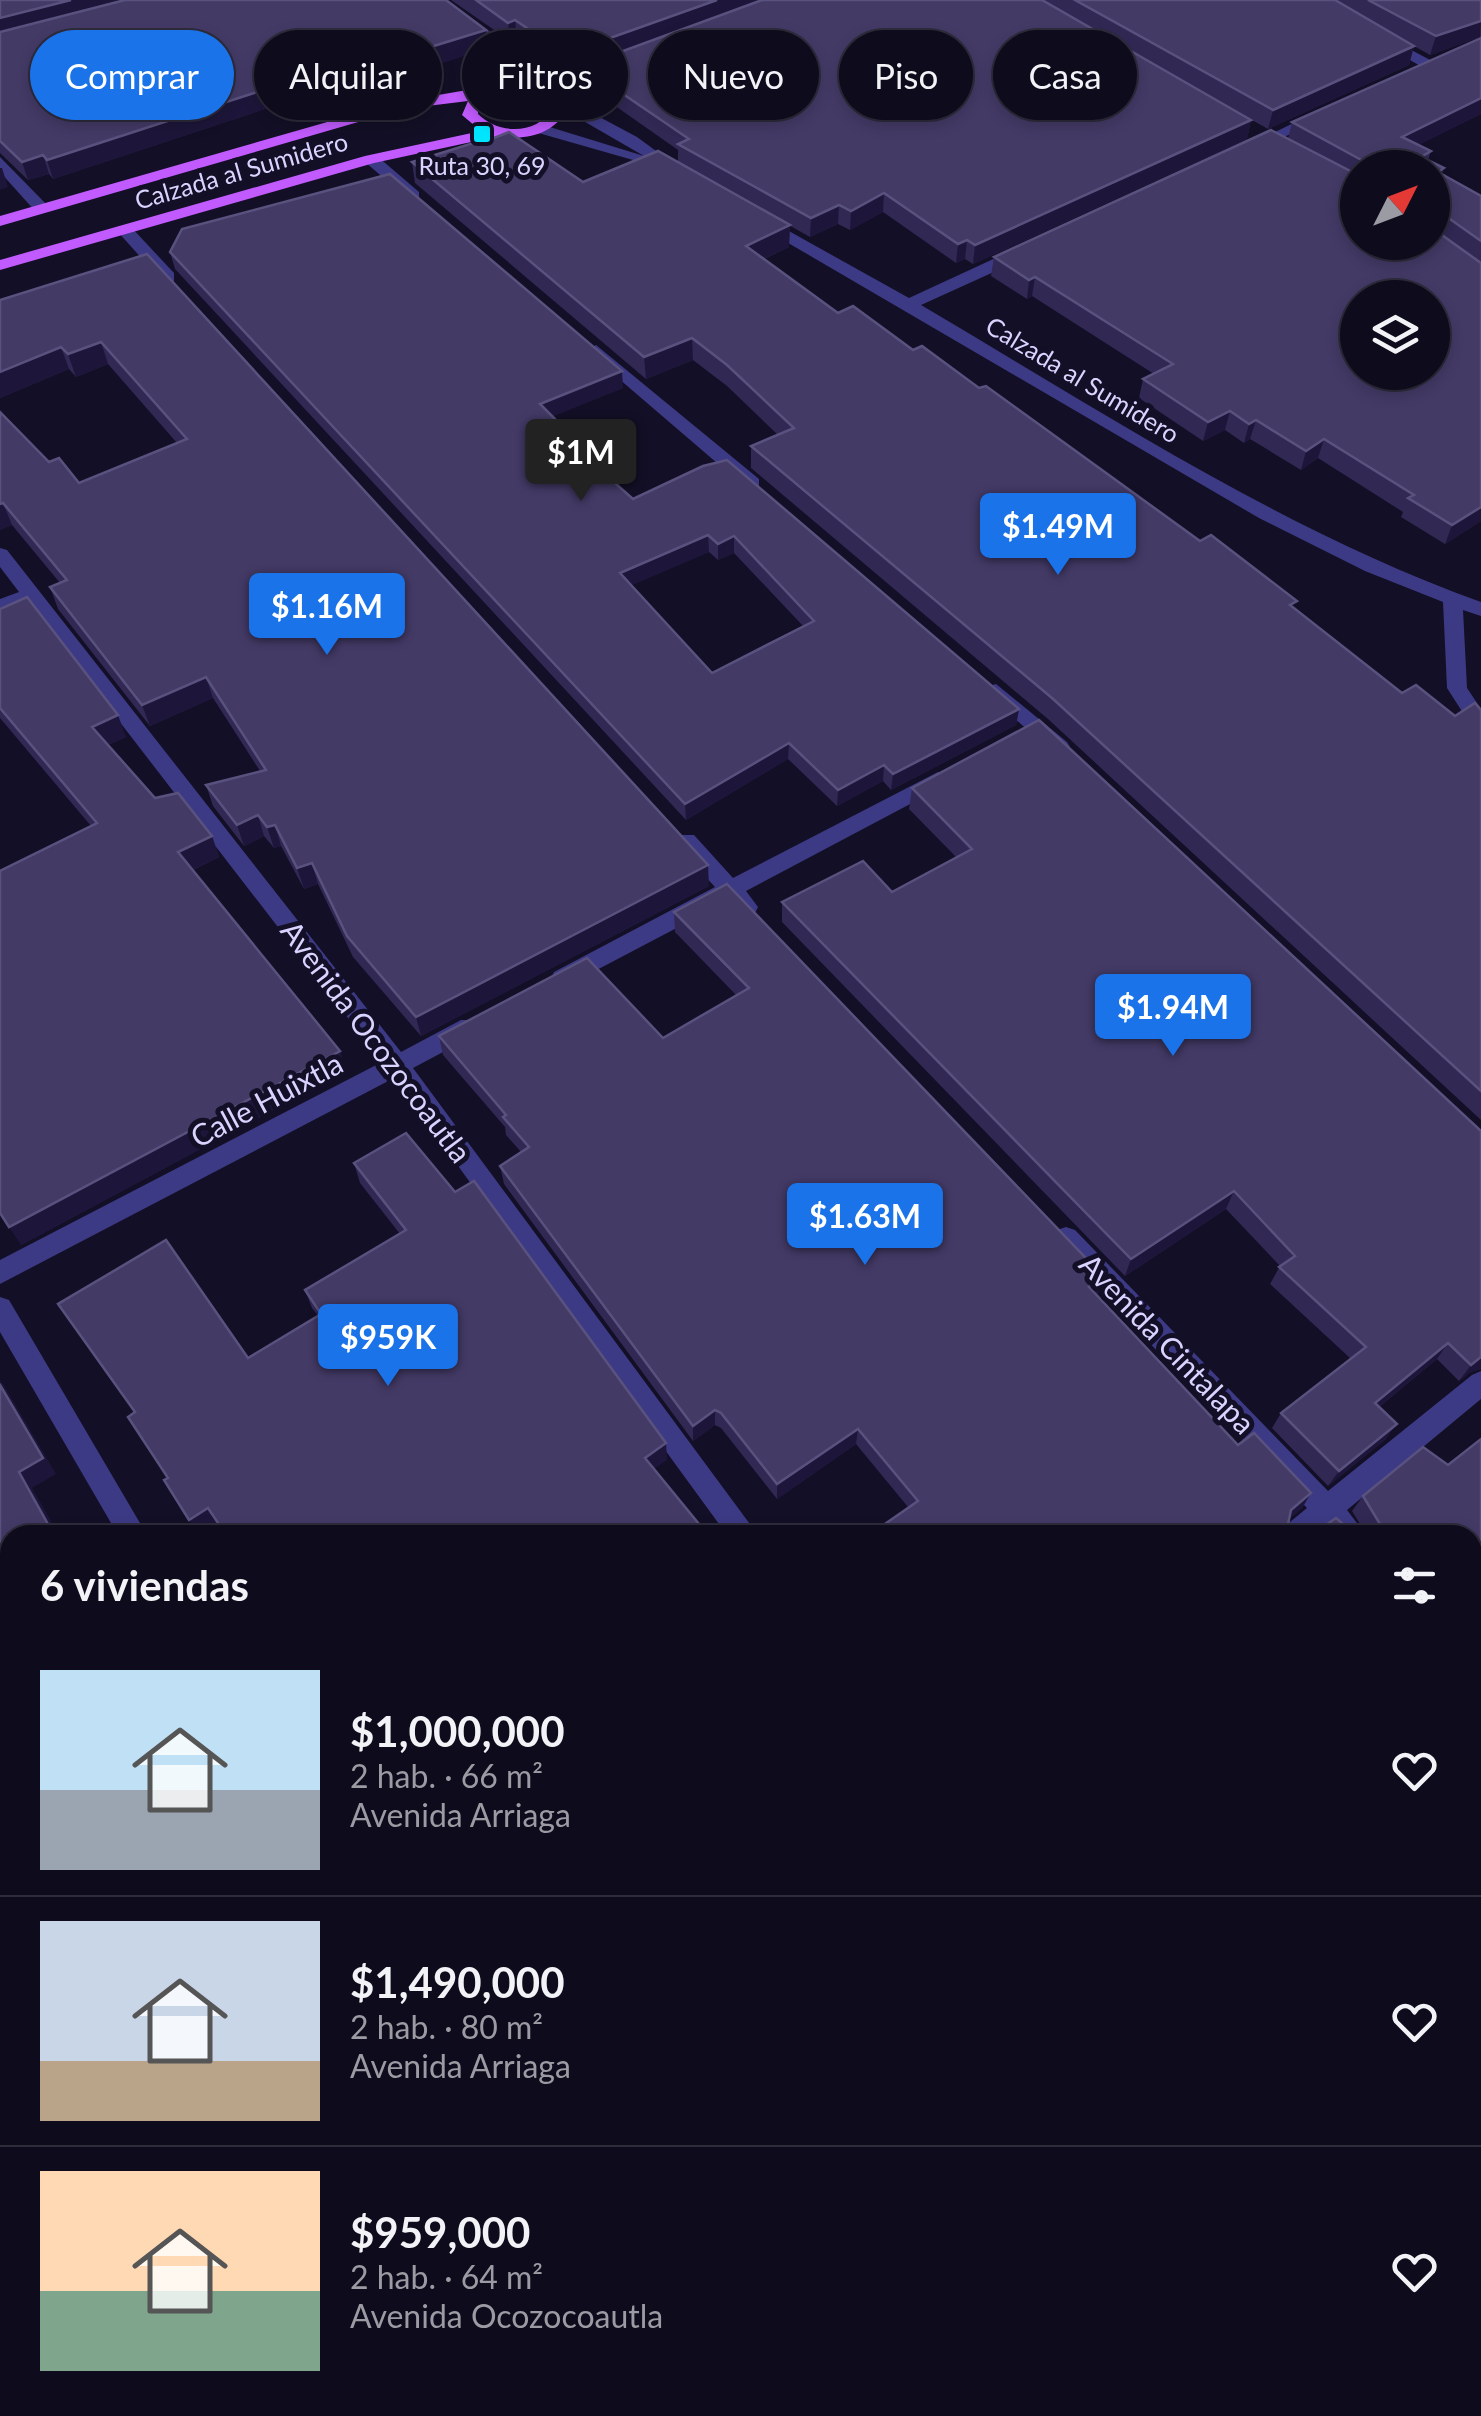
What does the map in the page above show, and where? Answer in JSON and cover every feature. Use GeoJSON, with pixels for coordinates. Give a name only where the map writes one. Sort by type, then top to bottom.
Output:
{"type":"FeatureCollection","features":[{"type":"Feature","properties":{"kind":"main road","name":"Calzada al Sumidero"},"geometry":{"type":"LineString","coordinates":[[0,220],[402,105],[462,97]]}},
{"type":"Feature","properties":{"kind":"main road"},"geometry":{"type":"LineString","coordinates":[[475,120],[497,132]]}},
{"type":"Feature","properties":{"kind":"main road"},"geometry":{"type":"LineString","coordinates":[[540,129],[553,120]]}},
{"type":"Feature","properties":{"kind":"main road","name":"Calzada al Sumidero"},"geometry":{"type":"LineString","coordinates":[[0,265],[371,159],[497,132],[540,129]]}},
{"type":"Feature","properties":{"kind":"street"},"geometry":{"type":"LineString","coordinates":[[436,0],[474,30]]}},
{"type":"Feature","properties":{"kind":"street"},"geometry":{"type":"LineString","coordinates":[[1362,28],[1429,65]]}},
{"type":"Feature","properties":{"kind":"street"},"geometry":{"type":"LineString","coordinates":[[1412,72],[1446,58]]}},
{"type":"Feature","properties":{"kind":"street"},"geometry":{"type":"LineString","coordinates":[[1230,157],[1273,145],[1331,110]]}},
{"type":"Feature","properties":{"kind":"street"},"geometry":{"type":"LineString","coordinates":[[540,129],[679,174],[598,120]]}},
{"type":"Feature","properties":{"kind":"street"},"geometry":{"type":"LineString","coordinates":[[1249,131],[1273,145]]}},
{"type":"Feature","properties":{"kind":"street"},"geometry":{"type":"LineString","coordinates":[[371,159],[432,211]]}},
{"type":"Feature","properties":{"kind":"street"},"geometry":{"type":"LineString","coordinates":[[0,162],[42,209]]}},
{"type":"Feature","properties":{"kind":"street","name":"Calzada al Sumidero"},"geometry":{"type":"LineString","coordinates":[[738,208],[910,304],[1186,471],[1339,550],[1481,609]]}},
{"type":"Feature","properties":{"kind":"street"},"geometry":{"type":"LineString","coordinates":[[124,230],[178,288]]}},
{"type":"Feature","properties":{"kind":"street"},"geometry":{"type":"LineString","coordinates":[[910,304],[1034,247]]}},
{"type":"Feature","properties":{"kind":"street"},"geometry":{"type":"LineString","coordinates":[[584,340],[766,495]]}},
{"type":"Feature","properties":{"kind":"street","name":"Avenida Ocozocoautla"},"geometry":{"type":"LineString","coordinates":[[0,554],[397,1064],[737,1525]]}},
{"type":"Feature","properties":{"kind":"street"},"geometry":{"type":"LineString","coordinates":[[0,607],[31,594]]}},
{"type":"Feature","properties":{"kind":"street"},"geometry":{"type":"LineString","coordinates":[[1452,600],[1457,688],[1481,725]]}},
{"type":"Feature","properties":{"kind":"street"},"geometry":{"type":"LineString","coordinates":[[978,675],[1030,732],[1081,767]]}},
{"type":"Feature","properties":{"kind":"street"},"geometry":{"type":"LineString","coordinates":[[538,991],[953,772]]}},
{"type":"Feature","properties":{"kind":"street"},"geometry":{"type":"LineString","coordinates":[[664,817],[759,919]]}},
{"type":"Feature","properties":{"kind":"street","name":"Calle Huixtla"},"geometry":{"type":"LineString","coordinates":[[0,1273],[486,1018]]}},
{"type":"Feature","properties":{"kind":"street","name":"Avenida Cintalapa"},"geometry":{"type":"LineString","coordinates":[[1044,1214],[1342,1525]]}},
{"type":"Feature","properties":{"kind":"street"},"geometry":{"type":"LineString","coordinates":[[0,1308],[127,1525]]}},
{"type":"Feature","properties":{"kind":"street"},"geometry":{"type":"LineString","coordinates":[[1308,1525],[1481,1384]]}},
{"type":"Feature","properties":{"kind":"building"},"geometry":{"type":"Polygon","coordinates":[[[0,0],[71,0],[0,18],[0,0]]]}},
{"type":"Feature","properties":{"kind":"building"},"geometry":{"type":"Polygon","coordinates":[[[125,0],[446,0],[486,30],[462,30],[462,37],[442,43],[442,30],[254,30],[254,93],[234,99],[234,30],[30,30],[30,120],[171,120],[47,160],[43,155],[22,162],[0,141],[0,32],[125,0]]]}},
{"type":"Feature","properties":{"kind":"building"},"geometry":{"type":"Polygon","coordinates":[[[476,0],[717,0],[628,32],[530,30],[515,20],[508,23],[476,0]]]}},
{"type":"Feature","properties":{"kind":"building"},"geometry":{"type":"Polygon","coordinates":[[[762,0],[1042,0],[1094,30],[993,30],[993,120],[1137,120],[1137,55],[1251,120],[975,245],[967,240],[958,244],[884,193],[851,211],[839,205],[811,218],[678,144],[689,139],[661,120],[819,120],[819,30],[680,30],[762,0]]]}},
{"type":"Feature","properties":{"kind":"building"},"geometry":{"type":"Polygon","coordinates":[[[1075,0],[1335,0],[1414,46],[1273,110],[1137,34],[1137,30],[1129,30],[1075,0]]]}},
{"type":"Feature","properties":{"kind":"building"},"geometry":{"type":"Polygon","coordinates":[[[1368,0],[1481,0],[1481,21],[1436,36],[1368,0]]]}},
{"type":"Feature","properties":{"kind":"building"},"geometry":{"type":"Polygon","coordinates":[[[1481,38],[1481,98],[1402,137],[1429,150],[1343,150],[1292,122],[1481,38]]]}},
{"type":"Feature","properties":{"kind":"building"},"geometry":{"type":"Polygon","coordinates":[[[648,42],[648,111],[628,97],[628,49],[648,42]]]}},
{"type":"Feature","properties":{"kind":"building"},"geometry":{"type":"Polygon","coordinates":[[[1271,130],[1340,166],[1340,260],[1450,260],[1450,241],[1481,263],[1481,507],[1452,525],[1408,498],[1414,495],[1324,439],[1306,451],[1256,420],[1249,424],[1230,411],[1208,422],[1143,379],[1173,364],[1035,277],[1029,280],[994,257],[1271,130]]]}},
{"type":"Feature","properties":{"kind":"building"},"geometry":{"type":"Polygon","coordinates":[[[509,132],[583,182],[658,151],[790,225],[746,246],[838,313],[853,306],[913,350],[922,346],[979,388],[986,386],[1200,541],[1211,535],[1297,601],[1290,605],[1402,693],[1416,685],[1455,716],[1475,703],[1481,710],[1481,1091],[1052,698],[751,446],[794,428],[727,365],[692,338],[644,357],[412,162],[509,132]]]}},
{"type":"Feature","properties":{"kind":"building"},"geometry":{"type":"Polygon","coordinates":[[[390,174],[622,371],[540,404],[563,427],[555,430],[633,499],[703,466],[727,460],[1019,709],[893,774],[884,765],[838,790],[789,743],[685,804],[170,252],[182,229],[390,174]],[[708,535],[620,573],[712,673],[814,621],[734,536],[718,544],[708,535]]]}},
{"type":"Feature","properties":{"kind":"building"},"geometry":{"type":"Polygon","coordinates":[[[1450,179],[1481,196],[1481,241],[1450,219],[1450,179]]]}},
{"type":"Feature","properties":{"kind":"building"},"geometry":{"type":"Polygon","coordinates":[[[147,254],[708,865],[416,1017],[347,936],[312,863],[297,868],[275,825],[267,827],[258,815],[237,825],[206,785],[266,770],[206,677],[142,705],[50,587],[67,580],[0,504],[0,412],[49,462],[59,458],[79,483],[187,439],[101,342],[68,354],[61,347],[0,372],[0,300],[147,254]]]}},
{"type":"Feature","properties":{"kind":"building"},"geometry":{"type":"Polygon","coordinates":[[[27,597],[118,715],[92,727],[155,798],[178,793],[212,836],[178,852],[340,1051],[9,1227],[0,1213],[0,871],[97,823],[0,708],[0,609],[27,597]]]}},
{"type":"Feature","properties":{"kind":"building"},"geometry":{"type":"Polygon","coordinates":[[[1039,720],[1481,1131],[1481,1357],[1471,1365],[1448,1343],[1375,1403],[1397,1424],[1339,1471],[1281,1413],[1366,1347],[1279,1267],[1295,1256],[1234,1191],[1131,1259],[782,902],[863,861],[892,892],[972,849],[912,788],[1039,720]]]}},
{"type":"Feature","properties":{"kind":"building"},"geometry":{"type":"Polygon","coordinates":[[[727,884],[1104,1277],[1089,1287],[1238,1445],[1254,1433],[1311,1493],[1291,1510],[1288,1524],[1326,1525],[883,1525],[918,1501],[858,1429],[777,1484],[721,1413],[715,1410],[693,1426],[500,1166],[529,1147],[439,1036],[587,958],[663,1038],[749,988],[674,912],[727,884]]]}},
{"type":"Feature","properties":{"kind":"building"},"geometry":{"type":"Polygon","coordinates":[[[406,1133],[455,1192],[474,1181],[666,1443],[645,1458],[700,1525],[219,1525],[208,1508],[189,1520],[164,1480],[168,1478],[128,1417],[135,1412],[58,1304],[166,1240],[248,1358],[321,1314],[305,1290],[406,1230],[354,1163],[406,1133]]]}},
{"type":"Feature","properties":{"kind":"building"},"geometry":{"type":"Polygon","coordinates":[[[0,1385],[43,1458],[19,1472],[48,1525],[0,1525],[0,1385]]]}},
{"type":"Feature","properties":{"kind":"building"},"geometry":{"type":"Polygon","coordinates":[[[1481,1439],[1481,1525],[1344,1525],[1380,1524],[1363,1496],[1423,1447],[1448,1465],[1481,1439]]]}},
{"type":"Feature","properties":{"kind":"building"},"geometry":{"type":"Polygon","coordinates":[[[1336,1518],[1344,1525],[1326,1525],[1336,1518]]]}},
{"type":"Feature","properties":{"kind":"place","name":"Ruta 30, 69"},"geometry":{"type":"Point","coordinates":[482,134]}}]}
